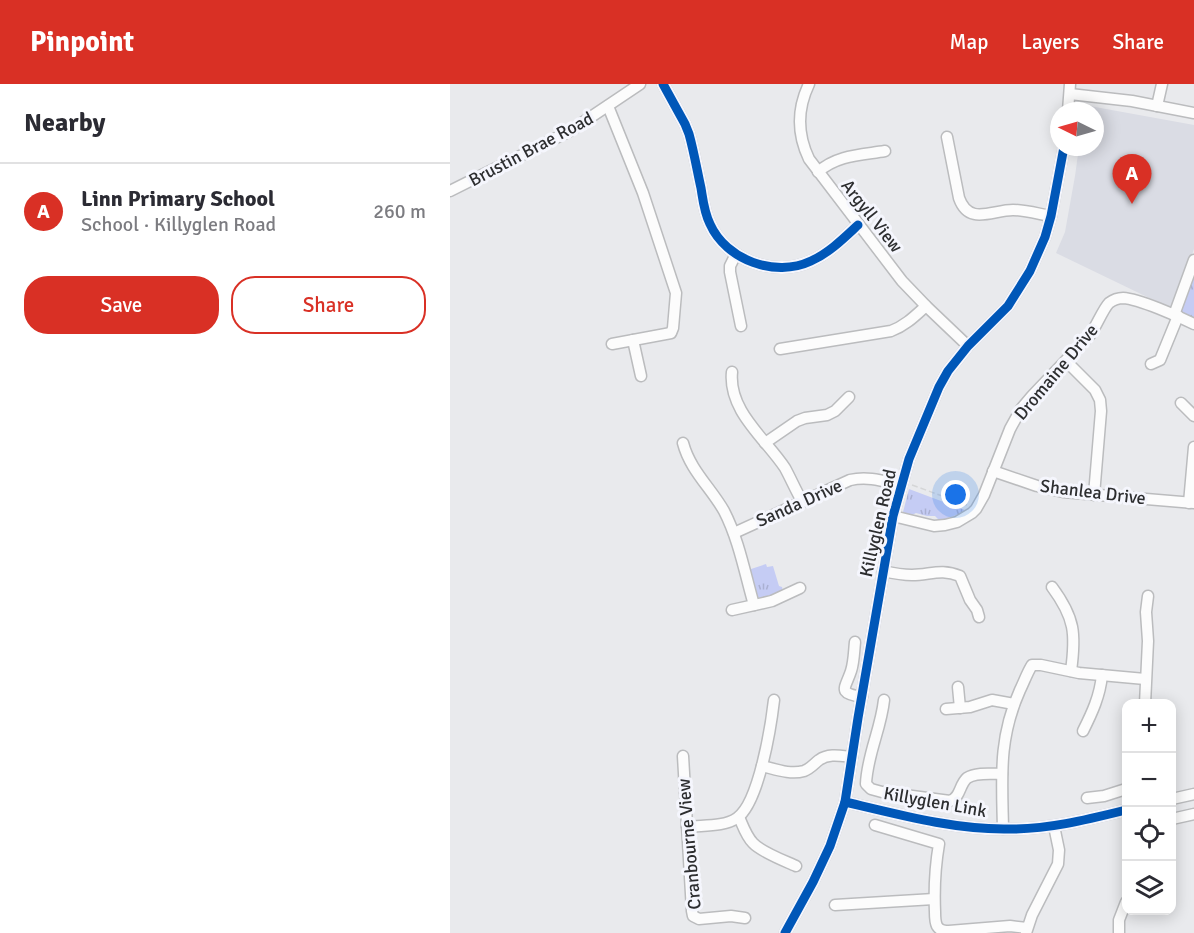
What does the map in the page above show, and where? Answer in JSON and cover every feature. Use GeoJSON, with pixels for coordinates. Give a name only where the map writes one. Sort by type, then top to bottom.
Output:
{"type":"FeatureCollection","features":[{"type":"Feature","properties":{"kind":"street","name":"Brustin Brae Road"},"geometry":{"type":"LineString","coordinates":[[451,189],[570,131],[640,84]]}},
{"type":"Feature","properties":{"kind":"street"},"geometry":{"type":"LineString","coordinates":[[663,84],[689,134],[709,223],[736,254],[763,266],[800,265],[828,251],[858,225]]}},
{"type":"Feature","properties":{"kind":"street","name":"Argyll View"},"geometry":{"type":"LineString","coordinates":[[809,84],[800,109],[799,124],[804,150],[818,172],[902,281],[968,346]]}},
{"type":"Feature","properties":{"kind":"street"},"geometry":{"type":"LineString","coordinates":[[1157,105],[1162,84]]}},
{"type":"Feature","properties":{"kind":"street"},"geometry":{"type":"LineString","coordinates":[[1070,89],[1194,113]]}},
{"type":"Feature","properties":{"kind":"street"},"geometry":{"type":"LineString","coordinates":[[608,106],[643,193],[676,293],[671,333],[612,344]]}},
{"type":"Feature","properties":{"kind":"street"},"geometry":{"type":"LineString","coordinates":[[947,137],[959,198],[968,212],[980,215],[1014,210],[1051,216]]}},
{"type":"Feature","properties":{"kind":"street"},"geometry":{"type":"LineString","coordinates":[[818,172],[827,164],[841,158],[885,151]]}},
{"type":"Feature","properties":{"kind":"street","name":"Killyglen Road"},"geometry":{"type":"LineString","coordinates":[[785,933],[813,882],[845,802],[883,571],[901,483],[923,422],[948,371],[968,346],[1008,306],[1019,291],[1037,256],[1051,216],[1062,156]]}},
{"type":"Feature","properties":{"kind":"street"},"geometry":{"type":"LineString","coordinates":[[736,254],[730,266],[730,272],[741,326]]}},
{"type":"Feature","properties":{"kind":"street"},"geometry":{"type":"LineString","coordinates":[[1151,363],[1161,360],[1194,261]]}},
{"type":"Feature","properties":{"kind":"street","name":"Dromaine Drive"},"geometry":{"type":"LineString","coordinates":[[976,509],[984,495],[1010,429],[1022,409],[1090,336],[1110,302],[1124,298],[1133,300],[1194,324]]}},
{"type":"Feature","properties":{"kind":"street"},"geometry":{"type":"LineString","coordinates":[[780,349],[891,331],[909,321],[926,306]]}},
{"type":"Feature","properties":{"kind":"street"},"geometry":{"type":"LineString","coordinates":[[633,340],[641,376]]}},
{"type":"Feature","properties":{"kind":"street"},"geometry":{"type":"LineString","coordinates":[[1066,361],[1095,390],[1100,400],[1094,495]]}},
{"type":"Feature","properties":{"kind":"street"},"geometry":{"type":"LineString","coordinates":[[732,372],[732,388],[741,409],[785,468],[802,501]]}},
{"type":"Feature","properties":{"kind":"street"},"geometry":{"type":"LineString","coordinates":[[765,443],[797,421],[827,415],[835,411],[849,397]]}},
{"type":"Feature","properties":{"kind":"street"},"geometry":{"type":"LineString","coordinates":[[1181,403],[1194,416]]}},
{"type":"Feature","properties":{"kind":"street"},"geometry":{"type":"LineString","coordinates":[[683,443],[688,459],[721,507],[734,533],[754,605]]}},
{"type":"Feature","properties":{"kind":"street"},"geometry":{"type":"LineString","coordinates":[[1191,503],[1194,447]]}},
{"type":"Feature","properties":{"kind":"street","name":"Shanlea Drive"},"geometry":{"type":"LineString","coordinates":[[993,471],[1062,492],[1191,503]]}},
{"type":"Feature","properties":{"kind":"street","name":"Sanda Drive"},"geometry":{"type":"LineString","coordinates":[[734,533],[854,479],[871,478],[901,483]]}},
{"type":"Feature","properties":{"kind":"street"},"geometry":{"type":"LineString","coordinates":[[893,516],[934,526],[963,519],[976,509]]}},
{"type":"Feature","properties":{"kind":"street"},"geometry":{"type":"LineString","coordinates":[[883,571],[914,575],[948,572],[960,576],[979,617]]}},
{"type":"Feature","properties":{"kind":"street"},"geometry":{"type":"LineString","coordinates":[[1052,587],[1067,610],[1072,626],[1074,645],[1071,671]]}},
{"type":"Feature","properties":{"kind":"street"},"geometry":{"type":"LineString","coordinates":[[732,610],[772,602],[800,588]]}},
{"type":"Feature","properties":{"kind":"street"},"geometry":{"type":"LineString","coordinates":[[1145,699],[1148,596]]}},
{"type":"Feature","properties":{"kind":"street"},"geometry":{"type":"LineString","coordinates":[[855,642],[851,670],[844,687],[845,692],[862,696]]}},
{"type":"Feature","properties":{"kind":"street"},"geometry":{"type":"LineString","coordinates":[[1003,829],[1004,738],[1014,704],[1032,665],[1145,680]]}},
{"type":"Feature","properties":{"kind":"street"},"geometry":{"type":"LineString","coordinates":[[1083,731],[1095,708],[1102,675]]}},
{"type":"Feature","properties":{"kind":"street"},"geometry":{"type":"LineString","coordinates":[[958,687],[960,708]]}},
{"type":"Feature","properties":{"kind":"street"},"geometry":{"type":"LineString","coordinates":[[687,827],[730,822],[739,817],[751,800],[762,766],[774,700]]}},
{"type":"Feature","properties":{"kind":"street"},"geometry":{"type":"LineString","coordinates":[[884,700],[882,717],[866,773],[866,784],[871,789],[950,801],[957,797],[968,778],[974,775],[1002,774]]}},
{"type":"Feature","properties":{"kind":"street"},"geometry":{"type":"LineString","coordinates":[[946,709],[970,707],[992,700],[1014,704]]}},
{"type":"Feature","properties":{"kind":"street","name":"Cranbourne View"},"geometry":{"type":"LineString","coordinates":[[683,756],[693,916],[699,919],[731,916],[745,918]]}},
{"type":"Feature","properties":{"kind":"street"},"geometry":{"type":"LineString","coordinates":[[762,766],[782,771],[801,772],[807,771],[828,756],[852,757]]}},
{"type":"Feature","properties":{"kind":"street"},"geometry":{"type":"LineString","coordinates":[[1087,798],[1122,790]]}},
{"type":"Feature","properties":{"kind":"street"},"geometry":{"type":"LineString","coordinates":[[1176,798],[1194,794]]}},
{"type":"Feature","properties":{"kind":"street","name":"Killyglen Link"},"geometry":{"type":"LineString","coordinates":[[845,802],[955,825],[1003,829],[1054,826],[1122,811]]}},
{"type":"Feature","properties":{"kind":"street"},"geometry":{"type":"LineString","coordinates":[[1176,818],[1194,814]]}},
{"type":"Feature","properties":{"kind":"street"},"geometry":{"type":"LineString","coordinates":[[739,817],[753,843],[796,867]]}},
{"type":"Feature","properties":{"kind":"street"},"geometry":{"type":"LineString","coordinates":[[875,825],[939,844],[935,868],[934,899],[936,924],[943,931],[1010,926],[1027,930],[1058,864],[1058,846],[1054,826]]}},
{"type":"Feature","properties":{"kind":"street"},"geometry":{"type":"LineString","coordinates":[[835,905],[934,899]]}},
{"type":"Feature","properties":{"kind":"street"},"geometry":{"type":"LineString","coordinates":[[1119,933],[1119,920],[1122,912]]}},
{"type":"Feature","properties":{"kind":"path"},"geometry":{"type":"LineString","coordinates":[[901,483],[976,509]]}},
{"type":"Feature","properties":{"kind":"shaded area"},"geometry":{"type":"Polygon","coordinates":[[[1104,109],[1194,125],[1194,249],[1176,299],[1170,308],[1056,253],[1065,232],[1078,156],[1104,156],[1104,109]]]}},
{"type":"Feature","properties":{"kind":"green space"},"geometry":{"type":"Polygon","coordinates":[[[1194,270],[1194,324],[1179,313],[1194,270]]]}},
{"type":"Feature","properties":{"kind":"green space"},"geometry":{"type":"Polygon","coordinates":[[[909,489],[965,510],[940,521],[935,516],[916,513],[910,516],[903,512],[909,489]]]}},
{"type":"Feature","properties":{"kind":"green space"},"geometry":{"type":"Polygon","coordinates":[[[766,564],[767,567],[773,566],[779,586],[783,591],[768,600],[757,597],[748,570],[766,564]]]}},
{"type":"Feature","properties":{"kind":"cycle path"},"geometry":{"type":"LineString","coordinates":[[663,84],[689,134],[708,220],[717,237],[739,256],[767,266],[797,266],[824,254],[858,225]]}},
{"type":"Feature","properties":{"kind":"cycle path"},"geometry":{"type":"LineString","coordinates":[[785,933],[830,846],[845,802],[893,516],[909,459],[948,371],[968,346],[1008,306],[1030,271],[1045,237],[1051,216],[1062,156]]}},
{"type":"Feature","properties":{"kind":"cycle path"},"geometry":{"type":"LineString","coordinates":[[845,802],[944,824],[1004,829],[1051,826],[1122,811]]}},
{"type":"Feature","properties":{"kind":"place","name":"Linn Primary School"},"geometry":{"type":"Point","coordinates":[1132,204]}}]}
